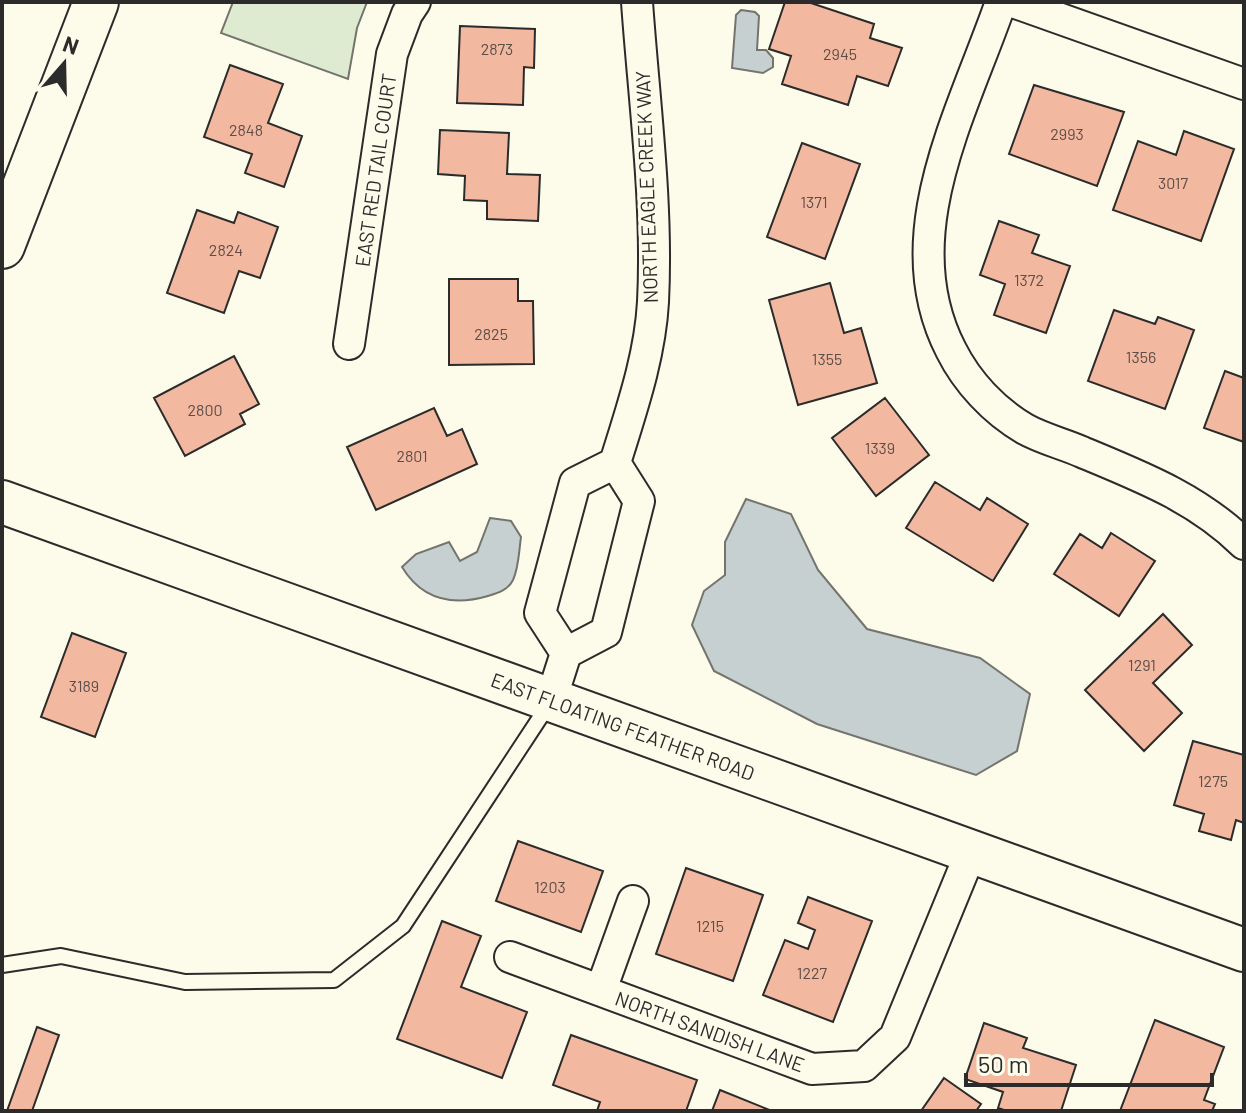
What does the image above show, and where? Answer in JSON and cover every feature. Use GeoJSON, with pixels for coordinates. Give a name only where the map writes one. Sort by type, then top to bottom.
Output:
{"type":"FeatureCollection","features":[{"type":"Feature","properties":{"kind":"highway"},"geometry":{"type":"LineString","coordinates":[[2,246],[96,2]]}},
{"type":"Feature","properties":{"kind":"street","name":"EAST RED TAIL COURT"},"geometry":{"type":"LineString","coordinates":[[349,344],[392,54],[415,2]]}},
{"type":"Feature","properties":{"kind":"street","name":"NORTH EAGLE CREEK WAY"},"geometry":{"type":"LineString","coordinates":[[615,463],[643,369],[653,304],[653,238],[637,2]]}},
{"type":"Feature","properties":{"kind":"street"},"geometry":{"type":"LineString","coordinates":[[1001,2],[935,189],[927,228],[927,278],[940,328],[970,379],[988,401],[1025,429],[1165,486],[1197,505],[1244,544]]}},
{"type":"Feature","properties":{"kind":"street"},"geometry":{"type":"LineString","coordinates":[[1013,2],[1244,84]]}},
{"type":"Feature","properties":{"kind":"street"},"geometry":{"type":"LineString","coordinates":[[551,700],[566,653],[606,632],[639,501],[615,463],[575,483],[540,613],[566,653]]}},
{"type":"Feature","properties":{"kind":"street","name":"EAST FLOATING FEATHER ROAD"},"geometry":{"type":"LineString","coordinates":[[2,502],[1244,950]]}},
{"type":"Feature","properties":{"kind":"street","name":"NORTH SANDISH LANE"},"geometry":{"type":"LineString","coordinates":[[510,957],[812,1069],[864,1066],[895,1037],[971,852]]}},
{"type":"Feature","properties":{"kind":"street","name":"NORTH SANDISH LANE"},"geometry":{"type":"LineString","coordinates":[[601,990],[633,901]]}},
{"type":"Feature","properties":{"kind":"lane"},"geometry":{"type":"LineString","coordinates":[[2,965],[61,956],[185,982],[334,980],[403,926],[551,700]]}},
{"type":"Feature","properties":{"kind":"green space"},"geometry":{"type":"Polygon","coordinates":[[[233,2],[367,2],[357,28],[348,79],[221,33],[233,2]]]}},
{"type":"Feature","properties":{"kind":"shaded area"},"geometry":{"type":"Polygon","coordinates":[[[741,10],[755,12],[759,16],[757,50],[766,50],[773,58],[773,67],[763,73],[732,68],[736,15],[741,10]]]}},
{"type":"Feature","properties":{"kind":"shaded area"},"geometry":{"type":"Polygon","coordinates":[[[746,499],[791,514],[818,570],[867,629],[980,658],[1030,694],[1017,751],[976,775],[817,724],[714,671],[692,625],[704,591],[725,575],[725,542],[746,499]]]}},
{"type":"Feature","properties":{"kind":"shaded area"},"geometry":{"type":"Polygon","coordinates":[[[490,518],[511,521],[521,537],[515,575],[502,591],[475,599],[439,598],[419,587],[402,567],[416,554],[449,542],[460,561],[477,552],[490,518]]]}},
{"type":"Feature","properties":{"kind":"building"},"geometry":{"type":"Polygon","coordinates":[[[785,2],[808,2],[874,24],[870,38],[902,48],[888,86],[857,76],[848,105],[782,84],[791,56],[769,49],[785,2]]]}},
{"type":"Feature","properties":{"kind":"building"},"geometry":{"type":"Polygon","coordinates":[[[460,26],[535,29],[534,68],[524,67],[523,105],[457,103],[460,26]]]}},
{"type":"Feature","properties":{"kind":"building"},"geometry":{"type":"Polygon","coordinates":[[[230,65],[283,84],[268,123],[302,136],[284,187],[245,173],[252,154],[204,137],[230,65]]]}},
{"type":"Feature","properties":{"kind":"building"},"geometry":{"type":"Polygon","coordinates":[[[1034,85],[1124,112],[1097,186],[1009,154],[1034,85]]]}},
{"type":"Feature","properties":{"kind":"building"},"geometry":{"type":"Polygon","coordinates":[[[440,130],[509,133],[507,174],[540,175],[538,221],[487,219],[487,201],[464,200],[465,176],[438,174],[440,130]]]}},
{"type":"Feature","properties":{"kind":"building"},"geometry":{"type":"Polygon","coordinates":[[[1184,131],[1234,149],[1201,241],[1113,210],[1138,141],[1176,155],[1184,131]]]}},
{"type":"Feature","properties":{"kind":"building"},"geometry":{"type":"Polygon","coordinates":[[[802,143],[860,164],[825,259],[767,237],[802,143]]]}},
{"type":"Feature","properties":{"kind":"building"},"geometry":{"type":"Polygon","coordinates":[[[197,210],[234,223],[238,212],[278,227],[260,278],[239,271],[224,313],[167,293],[197,210]]]}},
{"type":"Feature","properties":{"kind":"building"},"geometry":{"type":"Polygon","coordinates":[[[999,221],[1039,235],[1032,253],[1070,266],[1046,333],[994,315],[1005,284],[980,275],[999,221]]]}},
{"type":"Feature","properties":{"kind":"building"},"geometry":{"type":"Polygon","coordinates":[[[449,279],[518,279],[518,301],[533,301],[534,364],[449,365],[449,279]]]}},
{"type":"Feature","properties":{"kind":"building"},"geometry":{"type":"Polygon","coordinates":[[[830,283],[844,333],[861,328],[877,383],[798,405],[769,300],[830,283]]]}},
{"type":"Feature","properties":{"kind":"building"},"geometry":{"type":"Polygon","coordinates":[[[1114,310],[1155,324],[1158,317],[1194,330],[1165,409],[1088,381],[1114,310]]]}},
{"type":"Feature","properties":{"kind":"building"},"geometry":{"type":"Polygon","coordinates":[[[234,356],[259,404],[240,414],[245,424],[185,456],[154,398],[234,356]]]}},
{"type":"Feature","properties":{"kind":"building"},"geometry":{"type":"Polygon","coordinates":[[[1225,371],[1244,378],[1244,442],[1204,428],[1225,371]]]}},
{"type":"Feature","properties":{"kind":"building"},"geometry":{"type":"Polygon","coordinates":[[[885,398],[929,455],[876,496],[832,438],[885,398]]]}},
{"type":"Feature","properties":{"kind":"building"},"geometry":{"type":"Polygon","coordinates":[[[434,408],[447,436],[462,429],[477,464],[376,510],[347,447],[434,408]]]}},
{"type":"Feature","properties":{"kind":"building"},"geometry":{"type":"Polygon","coordinates":[[[935,482],[980,510],[987,498],[1028,524],[993,581],[906,528],[935,482]]]}},
{"type":"Feature","properties":{"kind":"building"},"geometry":{"type":"Polygon","coordinates":[[[1111,533],[1155,561],[1119,616],[1054,574],[1080,534],[1102,548],[1111,533]]]}},
{"type":"Feature","properties":{"kind":"building"},"geometry":{"type":"Polygon","coordinates":[[[1163,614],[1192,645],[1153,683],[1182,713],[1144,751],[1085,690],[1163,614]]]}},
{"type":"Feature","properties":{"kind":"building"},"geometry":{"type":"Polygon","coordinates":[[[72,633],[126,653],[95,737],[41,717],[72,633]]]}},
{"type":"Feature","properties":{"kind":"building"},"geometry":{"type":"Polygon","coordinates":[[[1193,741],[1244,755],[1244,823],[1236,820],[1231,840],[1199,831],[1204,814],[1174,805],[1193,741]]]}},
{"type":"Feature","properties":{"kind":"building"},"geometry":{"type":"Polygon","coordinates":[[[518,841],[603,871],[581,932],[496,901],[518,841]]]}},
{"type":"Feature","properties":{"kind":"building"},"geometry":{"type":"Polygon","coordinates":[[[686,868],[763,895],[733,981],[656,954],[686,868]]]}},
{"type":"Feature","properties":{"kind":"building"},"geometry":{"type":"Polygon","coordinates":[[[808,897],[872,921],[833,1022],[763,995],[785,940],[808,949],[815,930],[798,923],[808,897]]]}},
{"type":"Feature","properties":{"kind":"building"},"geometry":{"type":"Polygon","coordinates":[[[442,921],[481,936],[461,987],[527,1012],[502,1078],[397,1039],[442,921]]]}},
{"type":"Feature","properties":{"kind":"building"},"geometry":{"type":"Polygon","coordinates":[[[1155,1020],[1224,1047],[1204,1100],[1215,1104],[1212,1111],[1120,1111],[1155,1020]]]}},
{"type":"Feature","properties":{"kind":"building"},"geometry":{"type":"Polygon","coordinates":[[[984,1023],[1027,1038],[1023,1048],[1076,1065],[1061,1111],[1007,1111],[998,1108],[1003,1092],[965,1079],[984,1023]]]}},
{"type":"Feature","properties":{"kind":"building"},"geometry":{"type":"Polygon","coordinates":[[[37,1027],[59,1035],[32,1111],[7,1111],[37,1027]]]}},
{"type":"Feature","properties":{"kind":"building"},"geometry":{"type":"Polygon","coordinates":[[[571,1035],[697,1080],[686,1111],[597,1111],[600,1102],[553,1085],[571,1035]]]}},
{"type":"Feature","properties":{"kind":"building"},"geometry":{"type":"Polygon","coordinates":[[[944,1078],[981,1104],[976,1111],[921,1111],[944,1078]]]}},
{"type":"Feature","properties":{"kind":"building"},"geometry":{"type":"Polygon","coordinates":[[[720,1090],[772,1111],[712,1111],[720,1090]]]}}]}
